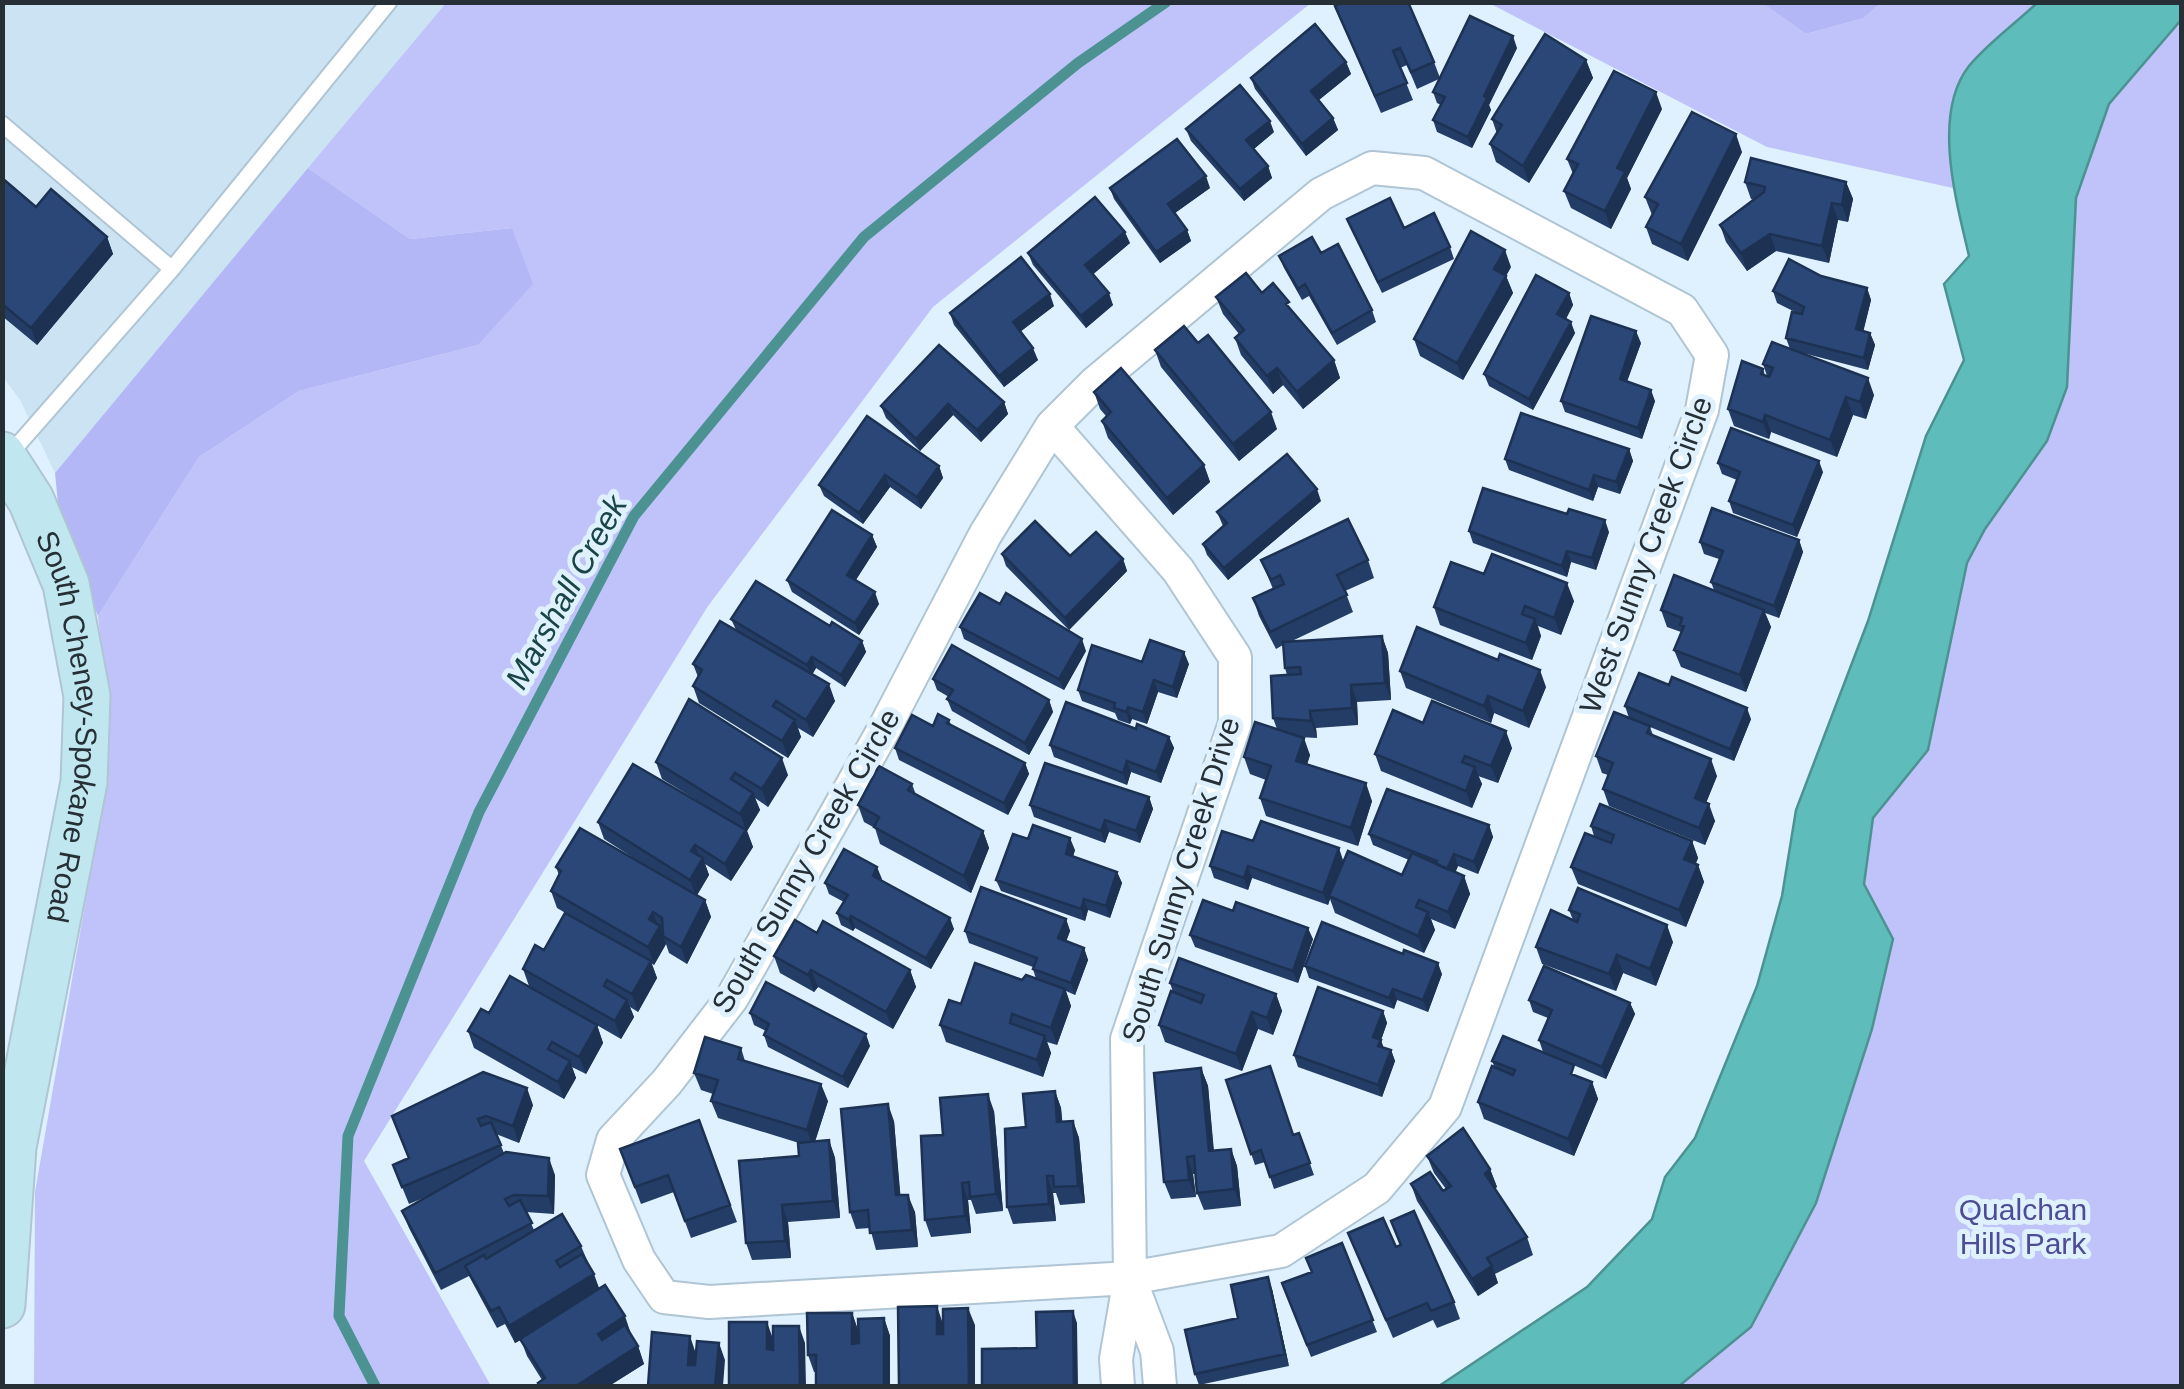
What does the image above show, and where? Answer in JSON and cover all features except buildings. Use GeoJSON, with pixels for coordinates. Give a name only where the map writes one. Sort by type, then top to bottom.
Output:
{"type":"FeatureCollection","features":[{"type":"Feature","properties":{"kind":"main road","name":"South Cheney-Spokane Road"},"geometry":{"type":"LineString","coordinates":[[2,1305],[14,1148],[84,782],[87,696],[66,584],[31,500],[4,457]]}},
{"type":"Feature","properties":{"kind":"street","name":"West Sunny Creek Circle"},"geometry":{"type":"LineString","coordinates":[[1052,426],[1095,384],[1321,194],[1372,168],[1424,174],[1682,310],[1712,356],[1702,410],[1445,1106],[1377,1188],[1280,1251],[1130,1278]]}},
{"type":"Feature","properties":{"kind":"street","name":"South Sunny Creek Circle"},"geometry":{"type":"LineString","coordinates":[[1052,426],[985,536],[884,729],[732,998],[667,1082],[613,1140],[604,1176],[639,1260],[664,1297],[709,1302],[1130,1278]]}},
{"type":"Feature","properties":{"kind":"street","name":"South Sunny Creek Drive"},"geometry":{"type":"LineString","coordinates":[[1052,426],[1178,570],[1235,658],[1235,723],[1128,1039],[1130,1278],[1116,1359],[1118,1386]]}},
{"type":"Feature","properties":{"kind":"street","name":"South Sunny Creek Drive"},"geometry":{"type":"LineString","coordinates":[[1130,1278],[1157,1351],[1160,1386]]}},
{"type":"Feature","properties":{"kind":"lane"},"geometry":{"type":"LineString","coordinates":[[4,457],[172,269],[389,2]]}},
{"type":"Feature","properties":{"kind":"lane"},"geometry":{"type":"LineString","coordinates":[[2,124],[172,269]]}},
{"type":"Feature","properties":{"kind":"shaded area"},"geometry":{"type":"Polygon","coordinates":[[[2038,2],[2181,3],[2181,20],[2109,104],[2076,198],[2067,387],[2047,441],[1985,529],[1967,563],[1928,750],[1873,818],[1864,884],[1893,939],[1872,1029],[1816,1203],[1751,1327],[1679,1386],[1439,1386],[1587,1287],[1652,1219],[1665,1177],[1695,1138],[1757,986],[1782,896],[1796,810],[1868,621],[1926,436],[1964,360],[1944,284],[1969,256],[1950,160],[1951,109],[1969,66],[2038,2]]]}},
{"type":"Feature","properties":{"kind":"shaded area"},"geometry":{"type":"Polygon","coordinates":[[[3,3],[446,3],[55,473],[20,400],[3,377],[3,3]]]}},
{"type":"Feature","properties":{"kind":"shaded area"},"geometry":{"type":"Polygon","coordinates":[[[1762,3],[1881,3],[1864,18],[1806,34],[1762,3]]]}},
{"type":"Feature","properties":{"kind":"shaded area"},"geometry":{"type":"Polygon","coordinates":[[[308,168],[410,239],[512,228],[533,284],[478,345],[299,391],[199,457],[98,616],[60,524],[55,473],[308,168]]]}},
{"type":"Feature","properties":{"kind":"green space"},"geometry":{"type":"Polygon","coordinates":[[[446,3],[1311,3],[933,307],[708,606],[364,1161],[491,1386],[34,1386],[35,1192],[102,807],[109,720],[98,616],[199,457],[299,391],[478,345],[512,228],[410,239],[308,168],[446,3]]]}},
{"type":"Feature","properties":{"kind":"green space"},"geometry":{"type":"Polygon","coordinates":[[[1489,3],[1762,3],[1806,34],[1864,18],[1881,3],[2038,3],[1967,69],[1950,117],[1953,188],[1767,147],[1489,3]]]}},
{"type":"Feature","properties":{"kind":"green space","name":"Qualchan Hills Park"},"geometry":{"type":"Polygon","coordinates":[[[2181,20],[2181,1386],[1679,1386],[1751,1327],[1816,1203],[1872,1029],[1893,940],[1864,884],[1873,818],[1928,750],[1967,563],[1985,529],[2047,441],[2067,387],[2076,198],[2109,104],[2181,20]]]}},
{"type":"Feature","properties":{"kind":"waterway","name":"Marshall Creek"},"geometry":{"type":"LineString","coordinates":[[375,1386],[339,1316],[348,1136],[479,812],[634,516],[864,237],[1078,63],[1166,2]]}}]}
